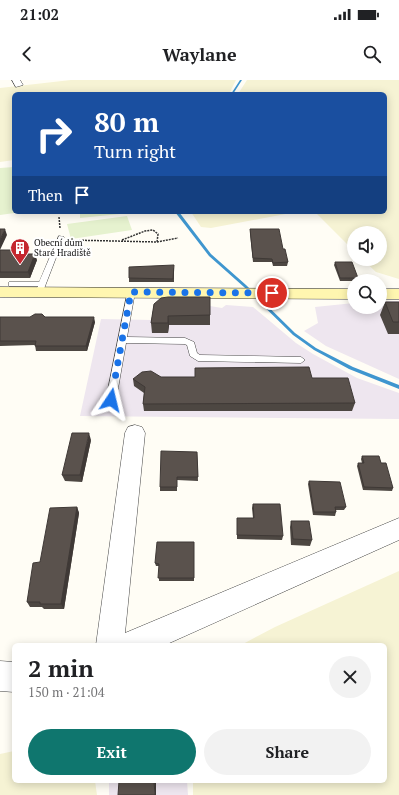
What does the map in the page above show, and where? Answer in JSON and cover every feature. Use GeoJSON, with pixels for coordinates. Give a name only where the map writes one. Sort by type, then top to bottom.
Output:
{"type":"FeatureCollection","features":[{"type":"Feature","properties":{"kind":"main road"},"geometry":{"type":"LineString","coordinates":[[6,288],[131,292],[347,294]]}},
{"type":"Feature","properties":{"kind":"main road"},"geometry":{"type":"LineString","coordinates":[[387,294],[399,294]]}},
{"type":"Feature","properties":{"kind":"street"},"geometry":{"type":"LineString","coordinates":[[110,643],[135,433]]}},
{"type":"Feature","properties":{"kind":"street"},"geometry":{"type":"LineString","coordinates":[[137,643],[399,529]]}},
{"type":"Feature","properties":{"kind":"street"},"geometry":{"type":"LineString","coordinates":[[0,676],[12,677]]}},
{"type":"Feature","properties":{"kind":"lane"},"geometry":{"type":"LineString","coordinates":[[41,288],[60,238]]}},
{"type":"Feature","properties":{"kind":"lane"},"geometry":{"type":"LineString","coordinates":[[111,400],[131,292]]}},
{"type":"Feature","properties":{"kind":"lane"},"geometry":{"type":"LineString","coordinates":[[122,340],[185,341],[191,344],[193,354],[198,358],[301,360]]}},
{"type":"Feature","properties":{"kind":"path"},"geometry":{"type":"LineString","coordinates":[[119,241],[145,231],[153,230],[158,234],[157,242]]}},
{"type":"Feature","properties":{"kind":"path"},"geometry":{"type":"LineString","coordinates":[[60,238],[157,242],[178,238]]}},
{"type":"Feature","properties":{"kind":"shaded area"},"geometry":{"type":"Polygon","coordinates":[[[71,80],[236,80],[230,92],[12,92],[12,160],[0,162],[0,88],[71,80]]]}},
{"type":"Feature","properties":{"kind":"shaded area"},"geometry":{"type":"Polygon","coordinates":[[[247,80],[399,80],[399,279],[387,275],[387,274],[376,272],[370,266],[387,266],[387,226],[347,226],[347,244],[317,214],[387,214],[387,92],[239,92],[247,80]]]}},
{"type":"Feature","properties":{"kind":"shaded area"},"geometry":{"type":"Polygon","coordinates":[[[192,214],[285,214],[211,228],[201,227],[192,214]]]}},
{"type":"Feature","properties":{"kind":"shaded area"},"geometry":{"type":"Polygon","coordinates":[[[387,301],[399,301],[399,379],[326,346],[304,331],[318,323],[315,307],[347,304],[347,314],[387,314],[387,301]]]}},
{"type":"Feature","properties":{"kind":"shaded area"},"geometry":{"type":"Polygon","coordinates":[[[226,305],[253,307],[296,343],[313,354],[357,378],[399,393],[399,419],[80,416],[101,319],[153,320],[210,306],[222,308],[226,305]]]}},
{"type":"Feature","properties":{"kind":"shaded area"},"geometry":{"type":"Polygon","coordinates":[[[399,571],[399,795],[193,795],[193,783],[387,783],[387,643],[245,643],[275,627],[399,571]]]}},
{"type":"Feature","properties":{"kind":"shaded area"},"geometry":{"type":"Polygon","coordinates":[[[12,751],[12,783],[95,783],[97,795],[0,795],[0,754],[12,751]]]}},
{"type":"Feature","properties":{"kind":"shaded area"},"geometry":{"type":"Polygon","coordinates":[[[109,783],[187,783],[188,795],[109,795],[109,783]]]}},
{"type":"Feature","properties":{"kind":"green space"},"geometry":{"type":"Polygon","coordinates":[[[12,167],[12,213],[0,215],[0,168],[12,167]]]}},
{"type":"Feature","properties":{"kind":"green space"},"geometry":{"type":"Polygon","coordinates":[[[80,214],[120,214],[80,218],[80,214]]]}},
{"type":"Feature","properties":{"kind":"green space"},"geometry":{"type":"Polygon","coordinates":[[[127,216],[132,230],[71,239],[67,224],[127,216]]]}},
{"type":"Feature","properties":{"kind":"building"},"geometry":{"type":"Polygon","coordinates":[[[0,229],[5,229],[0,240],[0,229]]]}},
{"type":"Feature","properties":{"kind":"building"},"geometry":{"type":"Polygon","coordinates":[[[250,229],[279,229],[283,249],[285,249],[288,262],[273,263],[272,259],[253,258],[250,229]]]}},
{"type":"Feature","properties":{"kind":"building","name":"Obecní dům Staré Hradiště"},"geometry":{"type":"Polygon","coordinates":[[[0,250],[24,250],[22,254],[35,254],[28,272],[0,272],[0,250]]]}},
{"type":"Feature","properties":{"kind":"building"},"geometry":{"type":"Polygon","coordinates":[[[335,262],[347,262],[347,266],[354,266],[356,274],[347,274],[347,278],[340,278],[335,262]]]}},
{"type":"Feature","properties":{"kind":"building"},"geometry":{"type":"Polygon","coordinates":[[[174,265],[173,279],[129,278],[129,267],[174,265]]]}},
{"type":"Feature","properties":{"kind":"building"},"geometry":{"type":"Polygon","coordinates":[[[210,297],[210,315],[168,316],[168,323],[151,323],[154,304],[161,298],[210,297]]]}},
{"type":"Feature","properties":{"kind":"building"},"geometry":{"type":"Polygon","coordinates":[[[387,302],[399,302],[399,322],[393,322],[387,307],[387,302]]]}},
{"type":"Feature","properties":{"kind":"building"},"geometry":{"type":"Polygon","coordinates":[[[35,314],[42,314],[45,317],[94,317],[86,346],[35,346],[36,341],[0,341],[0,317],[30,317],[35,314]]]}},
{"type":"Feature","properties":{"kind":"building"},"geometry":{"type":"Polygon","coordinates":[[[309,367],[312,378],[348,378],[355,403],[143,404],[145,387],[133,379],[142,372],[151,371],[161,377],[195,377],[195,368],[309,367]]]}},
{"type":"Feature","properties":{"kind":"building"},"geometry":{"type":"Polygon","coordinates":[[[72,433],[89,433],[80,475],[62,475],[72,433]]]}},
{"type":"Feature","properties":{"kind":"building"},"geometry":{"type":"Polygon","coordinates":[[[161,451],[197,452],[198,477],[177,477],[177,487],[160,487],[161,451]]]}},
{"type":"Feature","properties":{"kind":"building"},"geometry":{"type":"Polygon","coordinates":[[[362,456],[379,456],[381,463],[386,463],[393,488],[364,487],[358,463],[364,463],[362,456]]]}},
{"type":"Feature","properties":{"kind":"building"},"geometry":{"type":"Polygon","coordinates":[[[309,481],[340,482],[346,507],[335,507],[336,512],[314,512],[309,481]]]}},
{"type":"Feature","properties":{"kind":"building"},"geometry":{"type":"Polygon","coordinates":[[[253,504],[280,504],[283,536],[237,535],[237,518],[254,518],[253,504]]]}},
{"type":"Feature","properties":{"kind":"building"},"geometry":{"type":"Polygon","coordinates":[[[77,507],[61,604],[40,604],[40,602],[27,602],[33,563],[40,562],[50,508],[77,507]]]}},
{"type":"Feature","properties":{"kind":"building"},"geometry":{"type":"Polygon","coordinates":[[[291,521],[309,521],[312,540],[293,539],[291,521]]]}},
{"type":"Feature","properties":{"kind":"building"},"geometry":{"type":"Polygon","coordinates":[[[157,542],[194,542],[194,578],[158,578],[159,564],[155,563],[157,542]]]}},
{"type":"Feature","properties":{"kind":"building"},"geometry":{"type":"Polygon","coordinates":[[[119,783],[154,783],[155,795],[118,795],[119,783]]]}},
{"type":"Feature","properties":{"kind":"waterway"},"geometry":{"type":"LineString","coordinates":[[233,92],[241,80]]}},
{"type":"Feature","properties":{"kind":"waterway"},"geometry":{"type":"LineString","coordinates":[[179,214],[210,255],[245,286],[294,334],[315,349],[351,368],[399,387]]}},
{"type":"Feature","properties":{"kind":"place","name":"Obecní dům Staré Hradiště"},"geometry":{"type":"Point","coordinates":[20,265]}},
{"type":"Feature","properties":{"kind":"route"},"geometry":{"type":"LineString","coordinates":[[111,400],[131,292],[272,293]]}}]}
